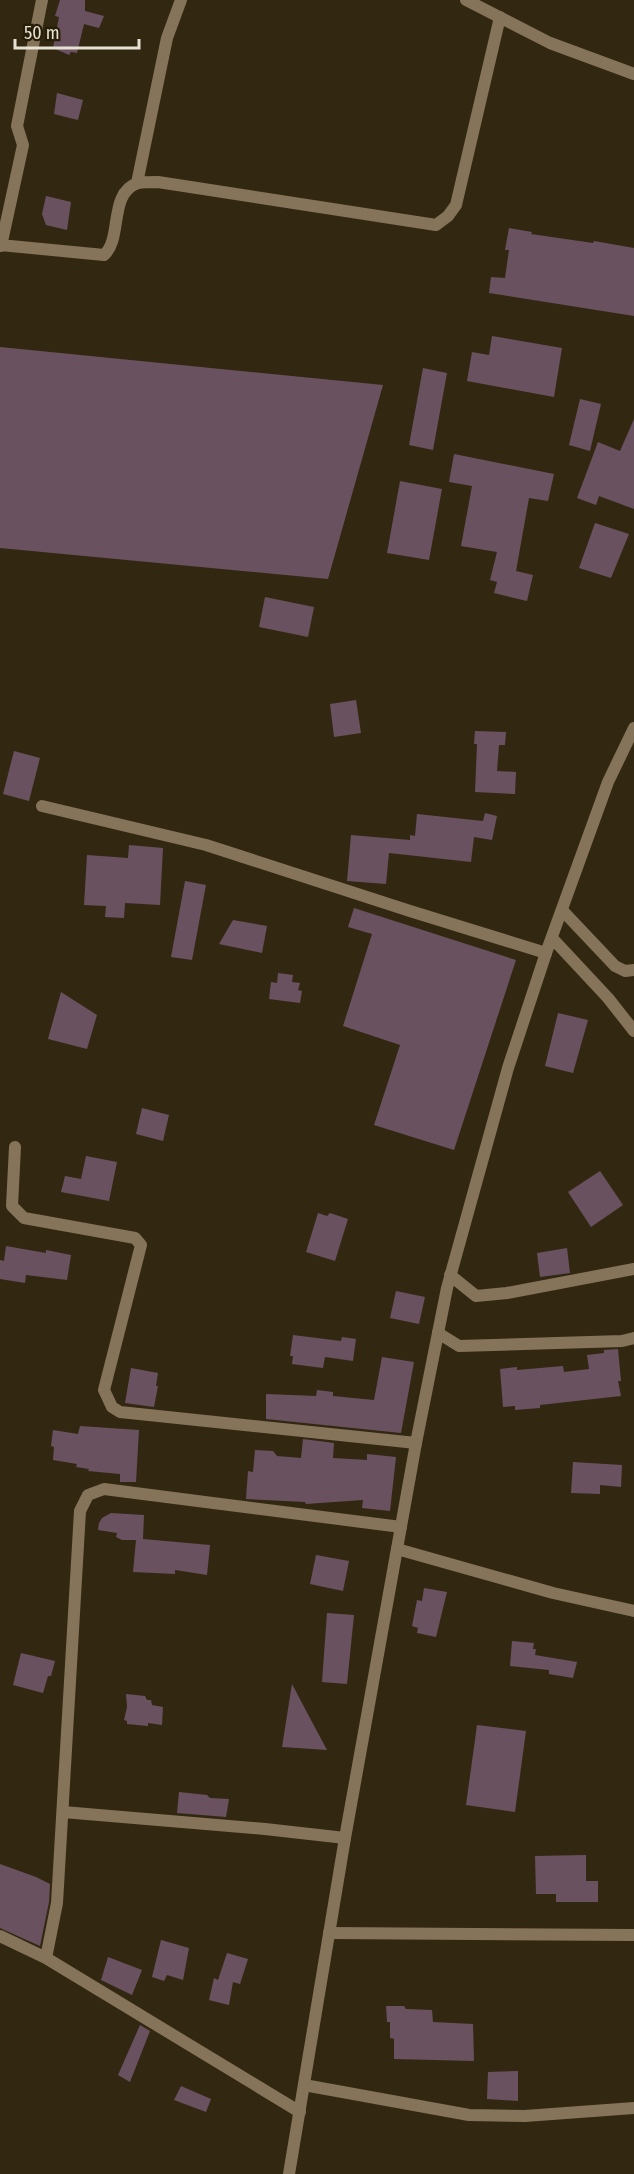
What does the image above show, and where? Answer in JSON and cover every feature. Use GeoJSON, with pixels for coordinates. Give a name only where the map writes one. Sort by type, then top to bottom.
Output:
{"type":"FeatureCollection","features":[{"type":"Feature","properties":{"kind":"street"},"geometry":{"type":"LineString","coordinates":[[42,0],[17,126],[23,145],[1,246],[104,255],[110,249],[119,207],[125,192],[137,183],[158,182],[436,225],[448,216],[456,205],[500,17]]}},
{"type":"Feature","properties":{"kind":"street"},"geometry":{"type":"LineString","coordinates":[[137,183],[167,38],[181,0]]}},
{"type":"Feature","properties":{"kind":"street"},"geometry":{"type":"LineString","coordinates":[[466,0],[550,42],[634,74]]}},
{"type":"Feature","properties":{"kind":"street"},"geometry":{"type":"LineString","coordinates":[[288,2174],[345,1838],[416,1443],[450,1275],[508,1068],[546,953],[608,783],[634,728]]}},
{"type":"Feature","properties":{"kind":"street"},"geometry":{"type":"LineString","coordinates":[[42,806],[206,845],[546,953]]}},
{"type":"Feature","properties":{"kind":"street"},"geometry":{"type":"LineString","coordinates":[[562,910],[615,966],[625,971],[634,970]]}},
{"type":"Feature","properties":{"kind":"street"},"geometry":{"type":"LineString","coordinates":[[552,938],[634,1031]]}},
{"type":"Feature","properties":{"kind":"street"},"geometry":{"type":"LineString","coordinates":[[15,1147],[12,1206],[24,1218],[135,1238],[141,1245],[104,1390],[112,1407],[120,1412],[416,1443]]}},
{"type":"Feature","properties":{"kind":"street"},"geometry":{"type":"LineString","coordinates":[[450,1275],[476,1296],[507,1293],[634,1269]]}},
{"type":"Feature","properties":{"kind":"street"},"geometry":{"type":"LineString","coordinates":[[438,1333],[459,1346],[622,1341],[634,1338]]}},
{"type":"Feature","properties":{"kind":"street"},"geometry":{"type":"LineString","coordinates":[[46,1958],[57,1903],[80,1511],[88,1495],[104,1489],[401,1527]]}},
{"type":"Feature","properties":{"kind":"street"},"geometry":{"type":"LineString","coordinates":[[397,1549],[553,1593],[634,1611]]}},
{"type":"Feature","properties":{"kind":"street"},"geometry":{"type":"LineString","coordinates":[[63,1812],[345,1838]]}},
{"type":"Feature","properties":{"kind":"street"},"geometry":{"type":"LineString","coordinates":[[329,1933],[634,1935]]}},
{"type":"Feature","properties":{"kind":"street"},"geometry":{"type":"LineString","coordinates":[[0,1936],[46,1958],[300,2112]]}},
{"type":"Feature","properties":{"kind":"street"},"geometry":{"type":"LineString","coordinates":[[304,2085],[469,2115],[525,2116],[634,2108]]}},
{"type":"Feature","properties":{"kind":"building"},"geometry":{"type":"Polygon","coordinates":[[[60,0],[85,0],[85,11],[104,16],[99,28],[84,24],[77,53],[71,52],[69,55],[53,48],[59,17],[55,16],[60,0]]]}},
{"type":"Feature","properties":{"kind":"building"},"geometry":{"type":"Polygon","coordinates":[[[57,93],[83,100],[78,120],[54,114],[57,93]]]}},
{"type":"Feature","properties":{"kind":"building"},"geometry":{"type":"Polygon","coordinates":[[[46,196],[71,202],[67,230],[46,225],[42,214],[46,196]]]}},
{"type":"Feature","properties":{"kind":"building"},"geometry":{"type":"Polygon","coordinates":[[[509,228],[532,232],[531,234],[634,248],[634,316],[489,293],[491,277],[505,278],[509,250],[505,250],[509,228]]]}},
{"type":"Feature","properties":{"kind":"building"},"geometry":{"type":"Polygon","coordinates":[[[492,336],[562,348],[554,397],[467,381],[472,352],[489,355],[492,336]]]}},
{"type":"Feature","properties":{"kind":"building"},"geometry":{"type":"Polygon","coordinates":[[[0,347],[383,385],[328,579],[0,548],[0,347]]]}},
{"type":"Feature","properties":{"kind":"building"},"geometry":{"type":"Polygon","coordinates":[[[423,368],[447,373],[433,450],[409,445],[423,368]]]}},
{"type":"Feature","properties":{"kind":"building"},"geometry":{"type":"Polygon","coordinates":[[[580,399],[601,404],[590,451],[569,445],[580,399]]]}},
{"type":"Feature","properties":{"kind":"building"},"geometry":{"type":"Polygon","coordinates":[[[634,419],[634,509],[599,496],[596,505],[577,498],[598,442],[620,451],[634,419]]]}},
{"type":"Feature","properties":{"kind":"building"},"geometry":{"type":"Polygon","coordinates":[[[454,454],[554,474],[548,501],[529,498],[516,571],[533,575],[527,601],[494,593],[497,582],[490,580],[497,552],[461,546],[472,486],[449,482],[454,454]]]}},
{"type":"Feature","properties":{"kind":"building"},"geometry":{"type":"Polygon","coordinates":[[[400,481],[442,489],[429,560],[387,553],[400,481]]]}},
{"type":"Feature","properties":{"kind":"building"},"geometry":{"type":"Polygon","coordinates":[[[595,523],[629,534],[611,578],[579,568],[595,523]]]}},
{"type":"Feature","properties":{"kind":"building"},"geometry":{"type":"Polygon","coordinates":[[[265,597],[314,607],[308,637],[259,627],[265,597]]]}},
{"type":"Feature","properties":{"kind":"building"},"geometry":{"type":"Polygon","coordinates":[[[356,700],[361,733],[334,737],[330,704],[356,700]]]}},
{"type":"Feature","properties":{"kind":"building"},"geometry":{"type":"Polygon","coordinates":[[[475,731],[506,732],[505,745],[499,745],[497,771],[516,772],[515,794],[475,792],[477,744],[474,744],[475,731]]]}},
{"type":"Feature","properties":{"kind":"building"},"geometry":{"type":"Polygon","coordinates":[[[14,751],[40,758],[29,801],[3,794],[14,751]]]}},
{"type":"Feature","properties":{"kind":"building"},"geometry":{"type":"Polygon","coordinates":[[[485,813],[497,816],[492,840],[474,837],[471,862],[389,853],[386,884],[347,881],[351,835],[410,840],[410,835],[415,836],[417,814],[483,821],[485,813]]]}},
{"type":"Feature","properties":{"kind":"building"},"geometry":{"type":"Polygon","coordinates":[[[129,845],[163,848],[160,905],[125,903],[124,918],[105,917],[106,906],[84,905],[87,855],[128,858],[129,845]]]}},
{"type":"Feature","properties":{"kind":"building"},"geometry":{"type":"Polygon","coordinates":[[[185,881],[206,885],[192,960],[171,957],[185,881]]]}},
{"type":"Feature","properties":{"kind":"building"},"geometry":{"type":"Polygon","coordinates":[[[354,908],[516,960],[454,1150],[374,1125],[400,1045],[343,1026],[372,934],[348,927],[354,908]]]}},
{"type":"Feature","properties":{"kind":"building"},"geometry":{"type":"Polygon","coordinates":[[[233,920],[267,926],[262,953],[219,944],[233,920]]]}},
{"type":"Feature","properties":{"kind":"building"},"geometry":{"type":"Polygon","coordinates":[[[278,973],[293,975],[292,982],[300,983],[298,990],[302,991],[300,1003],[269,999],[271,982],[277,983],[278,973]]]}},
{"type":"Feature","properties":{"kind":"building"},"geometry":{"type":"Polygon","coordinates":[[[61,992],[97,1015],[87,1049],[48,1039],[61,992]]]}},
{"type":"Feature","properties":{"kind":"building"},"geometry":{"type":"Polygon","coordinates":[[[558,1013],[588,1020],[573,1073],[545,1066],[558,1013]]]}},
{"type":"Feature","properties":{"kind":"building"},"geometry":{"type":"Polygon","coordinates":[[[142,1108],[169,1115],[163,1141],[136,1134],[142,1108]]]}},
{"type":"Feature","properties":{"kind":"building"},"geometry":{"type":"Polygon","coordinates":[[[86,1156],[117,1162],[109,1201],[61,1192],[65,1176],[81,1179],[86,1156]]]}},
{"type":"Feature","properties":{"kind":"building"},"geometry":{"type":"Polygon","coordinates":[[[600,1171],[623,1205],[591,1227],[568,1192],[600,1171]]]}},
{"type":"Feature","properties":{"kind":"building"},"geometry":{"type":"Polygon","coordinates":[[[318,1213],[327,1216],[330,1213],[348,1219],[335,1261],[306,1252],[318,1213]]]}},
{"type":"Feature","properties":{"kind":"building"},"geometry":{"type":"Polygon","coordinates":[[[6,1246],[71,1255],[67,1280],[26,1275],[25,1283],[0,1279],[0,1260],[4,1261],[6,1246]]]}},
{"type":"Feature","properties":{"kind":"building"},"geometry":{"type":"Polygon","coordinates":[[[567,1248],[570,1273],[540,1277],[537,1253],[567,1248]]]}},
{"type":"Feature","properties":{"kind":"building"},"geometry":{"type":"Polygon","coordinates":[[[396,1291],[425,1297],[419,1324],[390,1318],[396,1291]]]}},
{"type":"Feature","properties":{"kind":"building"},"geometry":{"type":"Polygon","coordinates":[[[293,1335],[341,1341],[342,1337],[356,1339],[353,1361],[325,1357],[323,1368],[292,1364],[293,1356],[290,1356],[293,1335]]]}},
{"type":"Feature","properties":{"kind":"building"},"geometry":{"type":"Polygon","coordinates":[[[618,1349],[621,1381],[618,1381],[621,1396],[540,1405],[540,1408],[515,1410],[515,1406],[503,1407],[500,1369],[517,1367],[517,1370],[563,1366],[564,1372],[589,1369],[587,1355],[618,1349]]]}},
{"type":"Feature","properties":{"kind":"building"},"geometry":{"type":"Polygon","coordinates":[[[382,1357],[414,1362],[401,1433],[266,1419],[266,1394],[316,1396],[317,1390],[333,1392],[333,1396],[374,1400],[382,1357]]]}},
{"type":"Feature","properties":{"kind":"building"},"geometry":{"type":"Polygon","coordinates":[[[131,1368],[158,1373],[154,1407],[125,1403],[131,1368]]]}},
{"type":"Feature","properties":{"kind":"building"},"geometry":{"type":"Polygon","coordinates":[[[80,1426],[139,1430],[136,1482],[120,1482],[120,1474],[88,1471],[89,1469],[76,1467],[77,1464],[53,1460],[54,1447],[51,1446],[53,1430],[78,1434],[80,1426]]]}},
{"type":"Feature","properties":{"kind":"building"},"geometry":{"type":"Polygon","coordinates":[[[303,1439],[334,1443],[333,1458],[367,1460],[367,1454],[396,1457],[390,1511],[362,1508],[363,1500],[306,1504],[305,1502],[246,1499],[248,1471],[253,1472],[255,1450],[273,1451],[277,1456],[301,1458],[303,1439]]]}},
{"type":"Feature","properties":{"kind":"building"},"geometry":{"type":"Polygon","coordinates":[[[573,1462],[622,1465],[621,1487],[600,1485],[600,1494],[571,1493],[573,1462]]]}},
{"type":"Feature","properties":{"kind":"building"},"geometry":{"type":"Polygon","coordinates":[[[111,1513],[144,1515],[143,1539],[210,1545],[207,1575],[175,1570],[175,1574],[133,1572],[136,1540],[122,1540],[116,1537],[117,1533],[98,1530],[102,1518],[111,1513]]]}},
{"type":"Feature","properties":{"kind":"building"},"geometry":{"type":"Polygon","coordinates":[[[316,1555],[349,1561],[343,1591],[310,1584],[316,1555]]]}},
{"type":"Feature","properties":{"kind":"building"},"geometry":{"type":"Polygon","coordinates":[[[424,1588],[447,1592],[436,1637],[417,1633],[418,1628],[412,1626],[417,1600],[422,1601],[424,1588]]]}},
{"type":"Feature","properties":{"kind":"building"},"geometry":{"type":"Polygon","coordinates":[[[327,1613],[354,1615],[347,1684],[322,1682],[327,1613]]]}},
{"type":"Feature","properties":{"kind":"building"},"geometry":{"type":"Polygon","coordinates":[[[512,1641],[534,1643],[535,1655],[577,1662],[573,1678],[549,1674],[549,1670],[510,1666],[512,1641]]]}},
{"type":"Feature","properties":{"kind":"building"},"geometry":{"type":"Polygon","coordinates":[[[21,1653],[55,1661],[43,1693],[13,1685],[21,1653]]]}},
{"type":"Feature","properties":{"kind":"building"},"geometry":{"type":"Polygon","coordinates":[[[292,1684],[311,1720],[327,1750],[282,1747],[292,1684]]]}},
{"type":"Feature","properties":{"kind":"building"},"geometry":{"type":"Polygon","coordinates":[[[126,1694],[145,1696],[147,1700],[151,1700],[152,1705],[163,1707],[162,1725],[127,1724],[124,1720],[127,1707],[126,1694]]]}},
{"type":"Feature","properties":{"kind":"building"},"geometry":{"type":"Polygon","coordinates":[[[477,1725],[526,1731],[515,1812],[466,1805],[477,1725]]]}},
{"type":"Feature","properties":{"kind":"building"},"geometry":{"type":"Polygon","coordinates":[[[179,1792],[229,1799],[226,1817],[177,1813],[179,1792]]]}},
{"type":"Feature","properties":{"kind":"building"},"geometry":{"type":"Polygon","coordinates":[[[586,1855],[586,1881],[598,1881],[598,1902],[556,1902],[556,1894],[536,1894],[535,1856],[586,1855]]]}},
{"type":"Feature","properties":{"kind":"building"},"geometry":{"type":"Polygon","coordinates":[[[0,1864],[50,1884],[49,1902],[40,1946],[0,1928],[0,1864]]]}},
{"type":"Feature","properties":{"kind":"building"},"geometry":{"type":"Polygon","coordinates":[[[161,1940],[189,1948],[183,1980],[167,1975],[164,1981],[152,1977],[161,1940]]]}},
{"type":"Feature","properties":{"kind":"building"},"geometry":{"type":"Polygon","coordinates":[[[227,1953],[248,1959],[240,1984],[233,1982],[229,2005],[209,2000],[214,1978],[218,1980],[227,1953]]]}},
{"type":"Feature","properties":{"kind":"building"},"geometry":{"type":"Polygon","coordinates":[[[108,1957],[142,1970],[132,1995],[101,1980],[108,1957]]]}},
{"type":"Feature","properties":{"kind":"building"},"geometry":{"type":"Polygon","coordinates":[[[386,2006],[432,2010],[433,2022],[473,2024],[474,2061],[394,2059],[394,2039],[390,2038],[390,2022],[387,2022],[386,2006]]]}},
{"type":"Feature","properties":{"kind":"building"},"geometry":{"type":"Polygon","coordinates":[[[140,2025],[150,2031],[130,2082],[118,2075],[140,2025]]]}},
{"type":"Feature","properties":{"kind":"building"},"geometry":{"type":"Polygon","coordinates":[[[518,2071],[518,2101],[487,2099],[488,2072],[518,2071]]]}},
{"type":"Feature","properties":{"kind":"building"},"geometry":{"type":"Polygon","coordinates":[[[181,2086],[211,2099],[206,2112],[174,2100],[181,2086]]]}}]}
